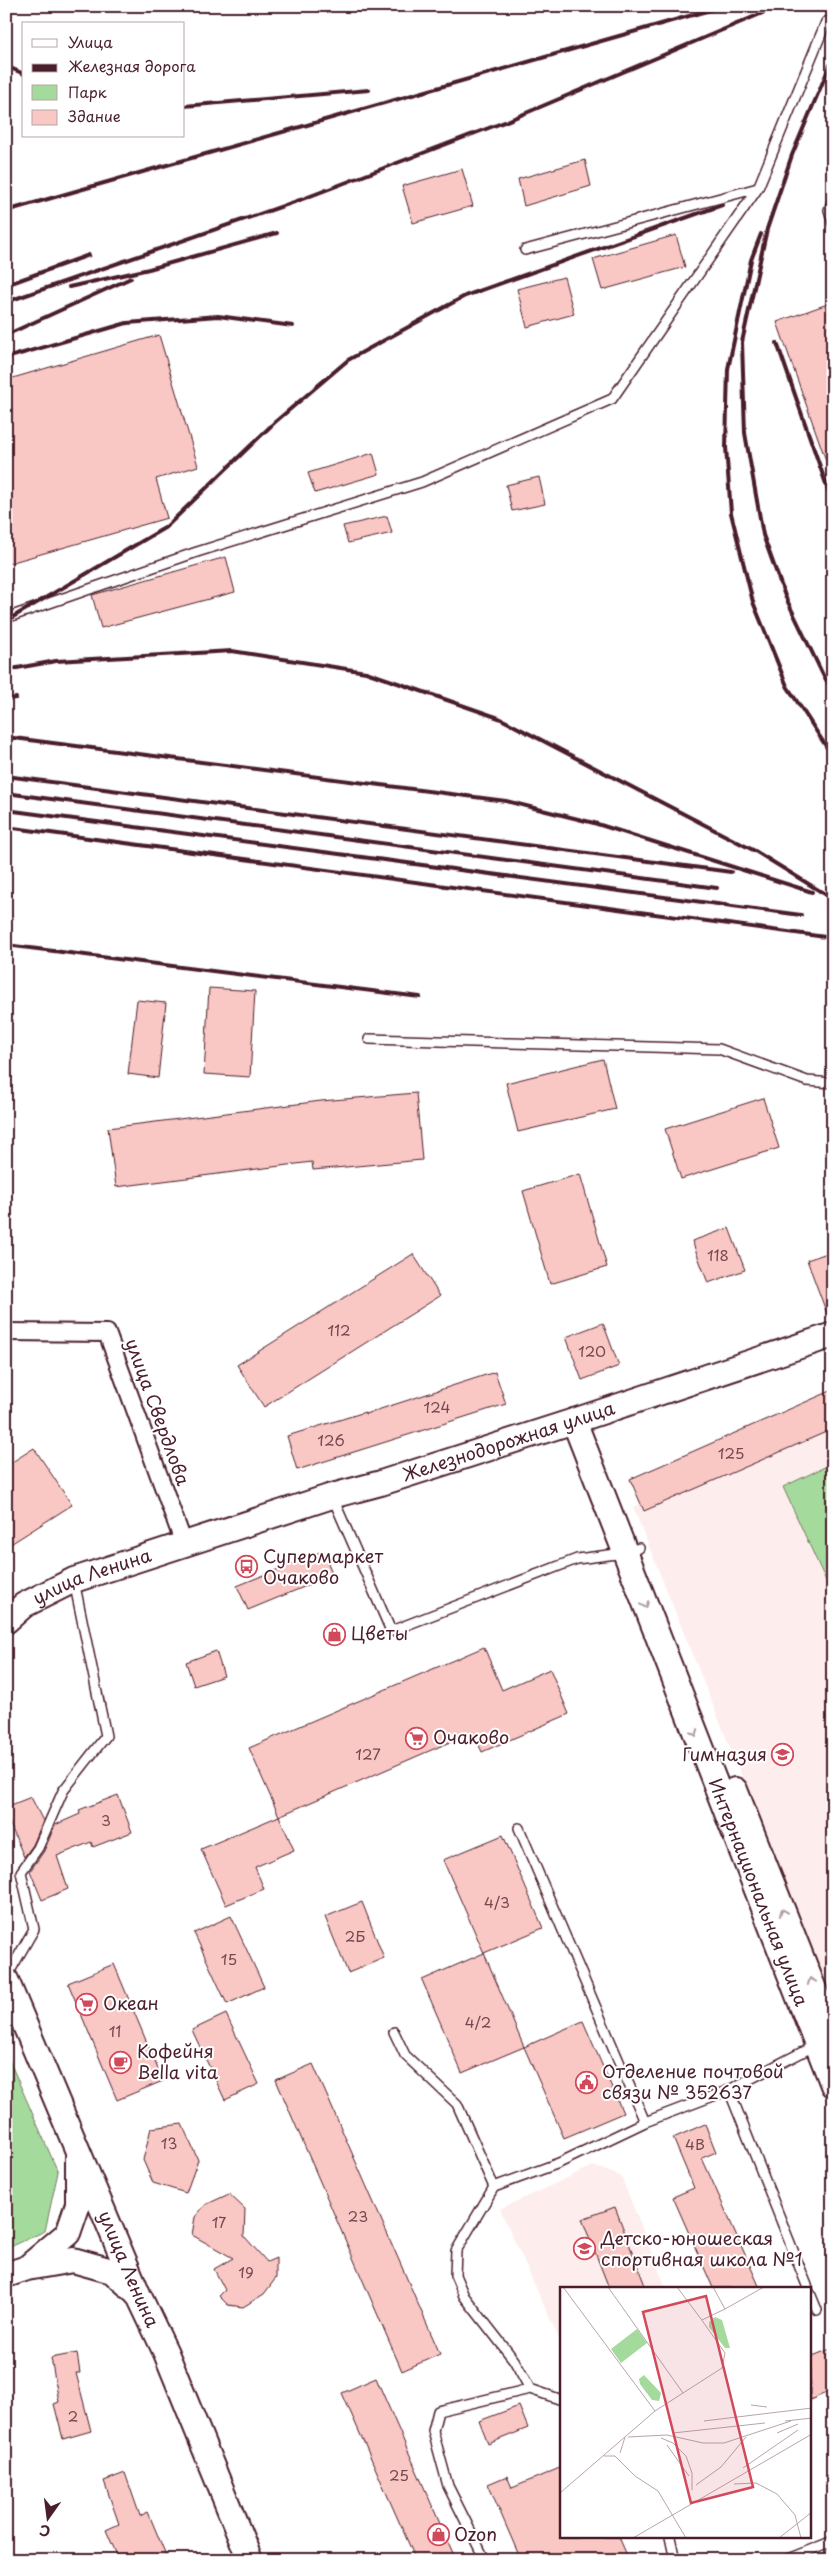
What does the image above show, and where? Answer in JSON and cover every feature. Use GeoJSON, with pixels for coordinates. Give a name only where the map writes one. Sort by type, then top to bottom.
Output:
{"type":"FeatureCollection","features":[{"type":"Feature","properties":{"kind":"main road","name":"Железнодорожная улица"},"geometry":{"type":"LineString","coordinates":[[184,1544],[332,1496],[381,1483],[833,1336]]}},
{"type":"Feature","properties":{"kind":"main road","name":"Интернациональная улица"},"geometry":{"type":"LineString","coordinates":[[581,1418],[631,1550],[825,2041],[833,2085]]}},
{"type":"Feature","properties":{"kind":"main road","name":"улица Ленина"},"geometry":{"type":"LineString","coordinates":[[6,1620],[24,1605],[74,1580],[184,1544]]}},
{"type":"Feature","properties":{"kind":"main road","name":"улица Ленина"},"geometry":{"type":"LineString","coordinates":[[6,1979],[138,2294],[166,2353],[250,2560]]}},
{"type":"Feature","properties":{"kind":"main road"},"geometry":{"type":"LineString","coordinates":[[17,2272],[68,2233],[78,2204],[78,2149]]}},
{"type":"Feature","properties":{"kind":"main road"},"geometry":{"type":"LineString","coordinates":[[17,2272],[73,2260],[112,2271],[138,2294]]}},
{"type":"Feature","properties":{"kind":"street","name":"улица Свердлова"},"geometry":{"type":"LineString","coordinates":[[6,1332],[107,1333],[184,1544]]}},
{"type":"Feature","properties":{"kind":"lane"},"geometry":{"type":"LineString","coordinates":[[6,618],[197,552],[422,482],[612,399],[758,188],[826,22],[833,20]]}},
{"type":"Feature","properties":{"kind":"lane"},"geometry":{"type":"LineString","coordinates":[[525,250],[758,188]]}},
{"type":"Feature","properties":{"kind":"lane"},"geometry":{"type":"LineString","coordinates":[[833,200],[829,210],[833,223]]}},
{"type":"Feature","properties":{"kind":"lane"},"geometry":{"type":"LineString","coordinates":[[369,1039],[719,1049],[807,1081],[833,1083]]}},
{"type":"Feature","properties":{"kind":"lane"},"geometry":{"type":"LineString","coordinates":[[332,1496],[391,1631],[577,1559],[631,1550]]}},
{"type":"Feature","properties":{"kind":"lane"},"geometry":{"type":"LineString","coordinates":[[6,1979],[34,1928],[21,1872],[38,1848],[63,1791],[106,1736],[74,1580]]}},
{"type":"Feature","properties":{"kind":"lane"},"geometry":{"type":"LineString","coordinates":[[519,1828],[646,2122]]}},
{"type":"Feature","properties":{"kind":"lane"},"geometry":{"type":"LineString","coordinates":[[394,2032],[405,2055],[457,2104],[494,2188]]}},
{"type":"Feature","properties":{"kind":"lane"},"geometry":{"type":"LineString","coordinates":[[530,2389],[514,2360],[464,2296],[455,2275],[456,2251],[494,2188],[559,2163],[646,2122],[729,2090],[825,2041]]}},
{"type":"Feature","properties":{"kind":"lane"},"geometry":{"type":"LineString","coordinates":[[729,2090],[808,2287]]}},
{"type":"Feature","properties":{"kind":"lane"},"geometry":{"type":"LineString","coordinates":[[812,2298],[817,2310]]}},
{"type":"Feature","properties":{"kind":"lane"},"geometry":{"type":"LineString","coordinates":[[485,2560],[448,2486],[433,2431],[438,2412],[530,2389],[560,2399]]}},
{"type":"Feature","properties":{"kind":"lane"},"geometry":{"type":"LineString","coordinates":[[670,2538],[675,2560]]}},
{"type":"Feature","properties":{"kind":"lane"},"geometry":{"type":"LineString","coordinates":[[785,2560],[833,2541]]}},
{"type":"Feature","properties":{"kind":"shaded area","name":"Гимназия"},"geometry":{"type":"Polygon","coordinates":[[[833,1414],[833,2003],[633,1507],[833,1414]]]}},
{"type":"Feature","properties":{"kind":"shaded area","name":"Детско-юношеская спортивная школа №1"},"geometry":{"type":"Polygon","coordinates":[[[593,2166],[621,2176],[666,2287],[560,2287],[560,2341],[500,2209],[593,2166]]]}},
{"type":"Feature","properties":{"kind":"green space"},"geometry":{"type":"Polygon","coordinates":[[[833,1463],[833,1594],[832,1594],[783,1487],[833,1463]]]}},
{"type":"Feature","properties":{"kind":"green space"},"geometry":{"type":"Polygon","coordinates":[[[6,2053],[58,2172],[45,2231],[6,2249],[6,2053]]]}},
{"type":"Feature","properties":{"kind":"building"},"geometry":{"type":"Polygon","coordinates":[[[585,160],[591,186],[524,206],[518,179],[585,160]]]}},
{"type":"Feature","properties":{"kind":"building"},"geometry":{"type":"Polygon","coordinates":[[[462,169],[473,206],[413,223],[402,186],[462,169]]]}},
{"type":"Feature","properties":{"kind":"building"},"geometry":{"type":"Polygon","coordinates":[[[676,235],[685,267],[602,290],[593,259],[676,235]]]}},
{"type":"Feature","properties":{"kind":"building"},"geometry":{"type":"Polygon","coordinates":[[[564,277],[574,314],[527,327],[517,289],[564,277]]]}},
{"type":"Feature","properties":{"kind":"building"},"geometry":{"type":"Polygon","coordinates":[[[833,302],[833,471],[830,472],[777,322],[833,302]]]}},
{"type":"Feature","properties":{"kind":"building"},"geometry":{"type":"Polygon","coordinates":[[[159,335],[198,466],[156,479],[167,518],[6,564],[6,380],[159,335]]]}},
{"type":"Feature","properties":{"kind":"building"},"geometry":{"type":"Polygon","coordinates":[[[373,453],[379,474],[315,493],[308,473],[373,453]]]}},
{"type":"Feature","properties":{"kind":"building"},"geometry":{"type":"Polygon","coordinates":[[[539,477],[545,504],[512,511],[506,485],[539,477]]]}},
{"type":"Feature","properties":{"kind":"building"},"geometry":{"type":"Polygon","coordinates":[[[387,516],[392,533],[348,543],[343,526],[387,516]]]}},
{"type":"Feature","properties":{"kind":"building"},"geometry":{"type":"Polygon","coordinates":[[[226,557],[235,592],[101,628],[92,595],[226,557]]]}},
{"type":"Feature","properties":{"kind":"building"},"geometry":{"type":"Polygon","coordinates":[[[209,988],[255,991],[250,1077],[204,1074],[209,988]]]}},
{"type":"Feature","properties":{"kind":"building"},"geometry":{"type":"Polygon","coordinates":[[[137,1000],[166,1003],[158,1078],[128,1074],[137,1000]]]}},
{"type":"Feature","properties":{"kind":"building"},"geometry":{"type":"Polygon","coordinates":[[[603,1059],[615,1109],[518,1132],[506,1083],[603,1059]]]}},
{"type":"Feature","properties":{"kind":"building"},"geometry":{"type":"Polygon","coordinates":[[[416,1093],[422,1160],[313,1170],[312,1162],[116,1187],[108,1128],[321,1101],[416,1093]]]}},
{"type":"Feature","properties":{"kind":"building"},"geometry":{"type":"Polygon","coordinates":[[[763,1098],[779,1148],[681,1179],[665,1129],[763,1098]]]}},
{"type":"Feature","properties":{"kind":"building"},"geometry":{"type":"Polygon","coordinates":[[[580,1174],[607,1267],[550,1284],[523,1191],[580,1174]]]}},
{"type":"Feature","properties":{"kind":"building"},"geometry":{"type":"Polygon","coordinates":[[[729,1228],[745,1270],[708,1283],[692,1241],[729,1228]]]}},
{"type":"Feature","properties":{"kind":"building"},"geometry":{"type":"Polygon","coordinates":[[[833,1251],[833,1322],[830,1322],[807,1260],[833,1251]]]}},
{"type":"Feature","properties":{"kind":"building"},"geometry":{"type":"Polygon","coordinates":[[[413,1254],[440,1296],[264,1407],[237,1365],[413,1254]]]}},
{"type":"Feature","properties":{"kind":"building"},"geometry":{"type":"Polygon","coordinates":[[[603,1323],[619,1366],[582,1380],[566,1337],[603,1323]]]}},
{"type":"Feature","properties":{"kind":"building"},"geometry":{"type":"Polygon","coordinates":[[[495,1372],[506,1404],[297,1470],[287,1436],[365,1412],[365,1414],[495,1372]]]}},
{"type":"Feature","properties":{"kind":"building"},"geometry":{"type":"Polygon","coordinates":[[[833,1390],[833,1429],[644,1511],[630,1479],[833,1390]]]}},
{"type":"Feature","properties":{"kind":"building"},"geometry":{"type":"Polygon","coordinates":[[[34,1448],[72,1505],[6,1547],[6,1466],[34,1448]]]}},
{"type":"Feature","properties":{"kind":"building"},"geometry":{"type":"Polygon","coordinates":[[[323,1551],[333,1575],[248,1610],[237,1586],[323,1551]]]}},
{"type":"Feature","properties":{"kind":"building"},"geometry":{"type":"Polygon","coordinates":[[[484,1647],[502,1690],[550,1669],[569,1714],[482,1752],[473,1732],[279,1816],[249,1748],[484,1647]]]}},
{"type":"Feature","properties":{"kind":"building"},"geometry":{"type":"Polygon","coordinates":[[[216,1651],[224,1676],[194,1686],[186,1662],[216,1651]]]}},
{"type":"Feature","properties":{"kind":"building"},"geometry":{"type":"Polygon","coordinates":[[[118,1795],[132,1832],[93,1847],[91,1842],[57,1856],[68,1889],[42,1900],[30,1871],[44,1851],[55,1825],[80,1814],[79,1810],[118,1795]]]}},
{"type":"Feature","properties":{"kind":"building"},"geometry":{"type":"Polygon","coordinates":[[[31,1797],[43,1821],[33,1845],[24,1857],[6,1815],[6,1807],[31,1797]]]}},
{"type":"Feature","properties":{"kind":"building"},"geometry":{"type":"Polygon","coordinates":[[[279,1816],[294,1850],[255,1867],[264,1889],[226,1905],[201,1849],[279,1816]]]}},
{"type":"Feature","properties":{"kind":"building"},"geometry":{"type":"Polygon","coordinates":[[[503,1835],[543,1928],[484,1953],[443,1860],[503,1835]]]}},
{"type":"Feature","properties":{"kind":"building"},"geometry":{"type":"Polygon","coordinates":[[[362,1902],[384,1958],[348,1973],[325,1917],[362,1902]]]}},
{"type":"Feature","properties":{"kind":"building"},"geometry":{"type":"Polygon","coordinates":[[[231,1916],[264,1987],[227,2004],[194,1933],[231,1916]]]}},
{"type":"Feature","properties":{"kind":"building"},"geometry":{"type":"Polygon","coordinates":[[[484,1953],[524,2047],[462,2073],[422,1980],[484,1953]]]}},
{"type":"Feature","properties":{"kind":"building"},"geometry":{"type":"Polygon","coordinates":[[[114,1964],[163,2081],[117,2100],[68,1983],[114,1964]]]}},
{"type":"Feature","properties":{"kind":"building"},"geometry":{"type":"Polygon","coordinates":[[[226,2014],[259,2084],[225,2100],[192,2030],[226,2014]]]}},
{"type":"Feature","properties":{"kind":"building"},"geometry":{"type":"Polygon","coordinates":[[[583,2021],[623,2113],[564,2138],[524,2047],[583,2021]]]}},
{"type":"Feature","properties":{"kind":"building"},"geometry":{"type":"Polygon","coordinates":[[[313,2064],[440,2354],[402,2371],[276,2080],[313,2064]]]}},
{"type":"Feature","properties":{"kind":"building"},"geometry":{"type":"Polygon","coordinates":[[[182,2124],[198,2160],[186,2193],[153,2183],[143,2160],[151,2128],[182,2124]]]}},
{"type":"Feature","properties":{"kind":"building"},"geometry":{"type":"Polygon","coordinates":[[[705,2124],[716,2152],[702,2158],[760,2287],[713,2287],[673,2197],[694,2188],[673,2138],[705,2124]]]}},
{"type":"Feature","properties":{"kind":"building"},"geometry":{"type":"Polygon","coordinates":[[[229,2194],[245,2209],[244,2236],[267,2262],[276,2258],[276,2278],[264,2294],[243,2307],[228,2305],[219,2296],[225,2290],[214,2269],[233,2258],[192,2235],[195,2217],[205,2205],[229,2194]]]}},
{"type":"Feature","properties":{"kind":"building"},"geometry":{"type":"Polygon","coordinates":[[[615,2207],[646,2287],[609,2287],[582,2219],[615,2207]]]}},
{"type":"Feature","properties":{"kind":"building"},"geometry":{"type":"Polygon","coordinates":[[[833,2348],[833,2390],[812,2399],[812,2356],[833,2348]]]}},
{"type":"Feature","properties":{"kind":"building"},"geometry":{"type":"Polygon","coordinates":[[[77,2353],[80,2373],[76,2373],[91,2431],[63,2439],[54,2404],[59,2402],[51,2358],[77,2353]]]}},
{"type":"Feature","properties":{"kind":"building"},"geometry":{"type":"Polygon","coordinates":[[[376,2378],[456,2560],[416,2560],[342,2393],[376,2378]]]}},
{"type":"Feature","properties":{"kind":"building"},"geometry":{"type":"Polygon","coordinates":[[[519,2406],[528,2428],[488,2444],[479,2421],[519,2406]]]}},
{"type":"Feature","properties":{"kind":"building"},"geometry":{"type":"Polygon","coordinates":[[[560,2468],[560,2538],[619,2538],[629,2560],[521,2560],[488,2484],[507,2476],[512,2488],[560,2468]]]}},
{"type":"Feature","properties":{"kind":"building"},"geometry":{"type":"Polygon","coordinates":[[[125,2473],[140,2516],[148,2512],[168,2560],[119,2560],[106,2530],[119,2524],[104,2481],[125,2473]]]}},
{"type":"Feature","properties":{"kind":"railway"},"geometry":{"type":"LineString","coordinates":[[6,211],[724,6]]}},
{"type":"Feature","properties":{"kind":"railway"},"geometry":{"type":"LineString","coordinates":[[6,302],[300,200],[507,121],[779,6]]}},
{"type":"Feature","properties":{"kind":"railway"},"geometry":{"type":"LineString","coordinates":[[833,58],[792,155],[767,229],[742,342],[745,433],[763,535],[785,596],[823,675],[833,690]]}},
{"type":"Feature","properties":{"kind":"railway"},"geometry":{"type":"LineString","coordinates":[[6,66],[22,73]]}},
{"type":"Feature","properties":{"kind":"railway"},"geometry":{"type":"LineString","coordinates":[[185,106],[369,90]]}},
{"type":"Feature","properties":{"kind":"railway"},"geometry":{"type":"LineString","coordinates":[[6,621],[166,527],[275,422],[348,360],[465,296],[722,205]]}},
{"type":"Feature","properties":{"kind":"railway"},"geometry":{"type":"LineString","coordinates":[[69,287],[149,269],[277,233]]}},
{"type":"Feature","properties":{"kind":"railway"},"geometry":{"type":"LineString","coordinates":[[761,234],[751,260],[728,369],[726,447],[731,513],[753,602],[787,686],[833,757]]}},
{"type":"Feature","properties":{"kind":"railway"},"geometry":{"type":"LineString","coordinates":[[6,285],[89,255]]}},
{"type":"Feature","properties":{"kind":"railway"},"geometry":{"type":"LineString","coordinates":[[6,335],[131,278]]}},
{"type":"Feature","properties":{"kind":"railway"},"geometry":{"type":"LineString","coordinates":[[6,358],[127,323],[218,316],[293,326]]}},
{"type":"Feature","properties":{"kind":"railway"},"geometry":{"type":"LineString","coordinates":[[777,343],[833,504]]}},
{"type":"Feature","properties":{"kind":"railway"},"geometry":{"type":"LineString","coordinates":[[6,670],[56,661],[232,651],[366,672],[499,718],[755,851],[833,899]]}},
{"type":"Feature","properties":{"kind":"railway"},"geometry":{"type":"LineString","coordinates":[[6,699],[16,698]]}},
{"type":"Feature","properties":{"kind":"railway"},"geometry":{"type":"LineString","coordinates":[[6,737],[506,801],[594,823],[812,892]]}},
{"type":"Feature","properties":{"kind":"railway"},"geometry":{"type":"LineString","coordinates":[[6,776],[731,872]]}},
{"type":"Feature","properties":{"kind":"railway"},"geometry":{"type":"LineString","coordinates":[[6,793],[717,888]]}},
{"type":"Feature","properties":{"kind":"railway"},"geometry":{"type":"LineString","coordinates":[[6,810],[801,915]]}},
{"type":"Feature","properties":{"kind":"railway"},"geometry":{"type":"LineString","coordinates":[[6,827],[833,938]]}},
{"type":"Feature","properties":{"kind":"railway"},"geometry":{"type":"LineString","coordinates":[[6,945],[420,997]]}},
{"type":"Feature","properties":{"kind":"place","name":"Супермаркет Очаково"},"geometry":{"type":"Point","coordinates":[247,1567]}},
{"type":"Feature","properties":{"kind":"place","name":"Цветы"},"geometry":{"type":"Point","coordinates":[335,1634]}},
{"type":"Feature","properties":{"kind":"place","name":"Очаково"},"geometry":{"type":"Point","coordinates":[417,1738]}},
{"type":"Feature","properties":{"kind":"place","name":"Гимназия"},"geometry":{"type":"Point","coordinates":[783,1755]}},
{"type":"Feature","properties":{"kind":"place","name":"Океан"},"geometry":{"type":"Point","coordinates":[87,2004]}},
{"type":"Feature","properties":{"kind":"place","name":"Кофейня Bella vita"},"geometry":{"type":"Point","coordinates":[121,2062]}},
{"type":"Feature","properties":{"kind":"place","name":"Отделение почтовой связи № 352637"},"geometry":{"type":"Point","coordinates":[586,2082]}},
{"type":"Feature","properties":{"kind":"place","name":"Детско-юношеская спортивная школа №1"},"geometry":{"type":"Point","coordinates":[585,2249]}},
{"type":"Feature","properties":{"kind":"place","name":"Ozon"},"geometry":{"type":"Point","coordinates":[438,2535]}}]}
